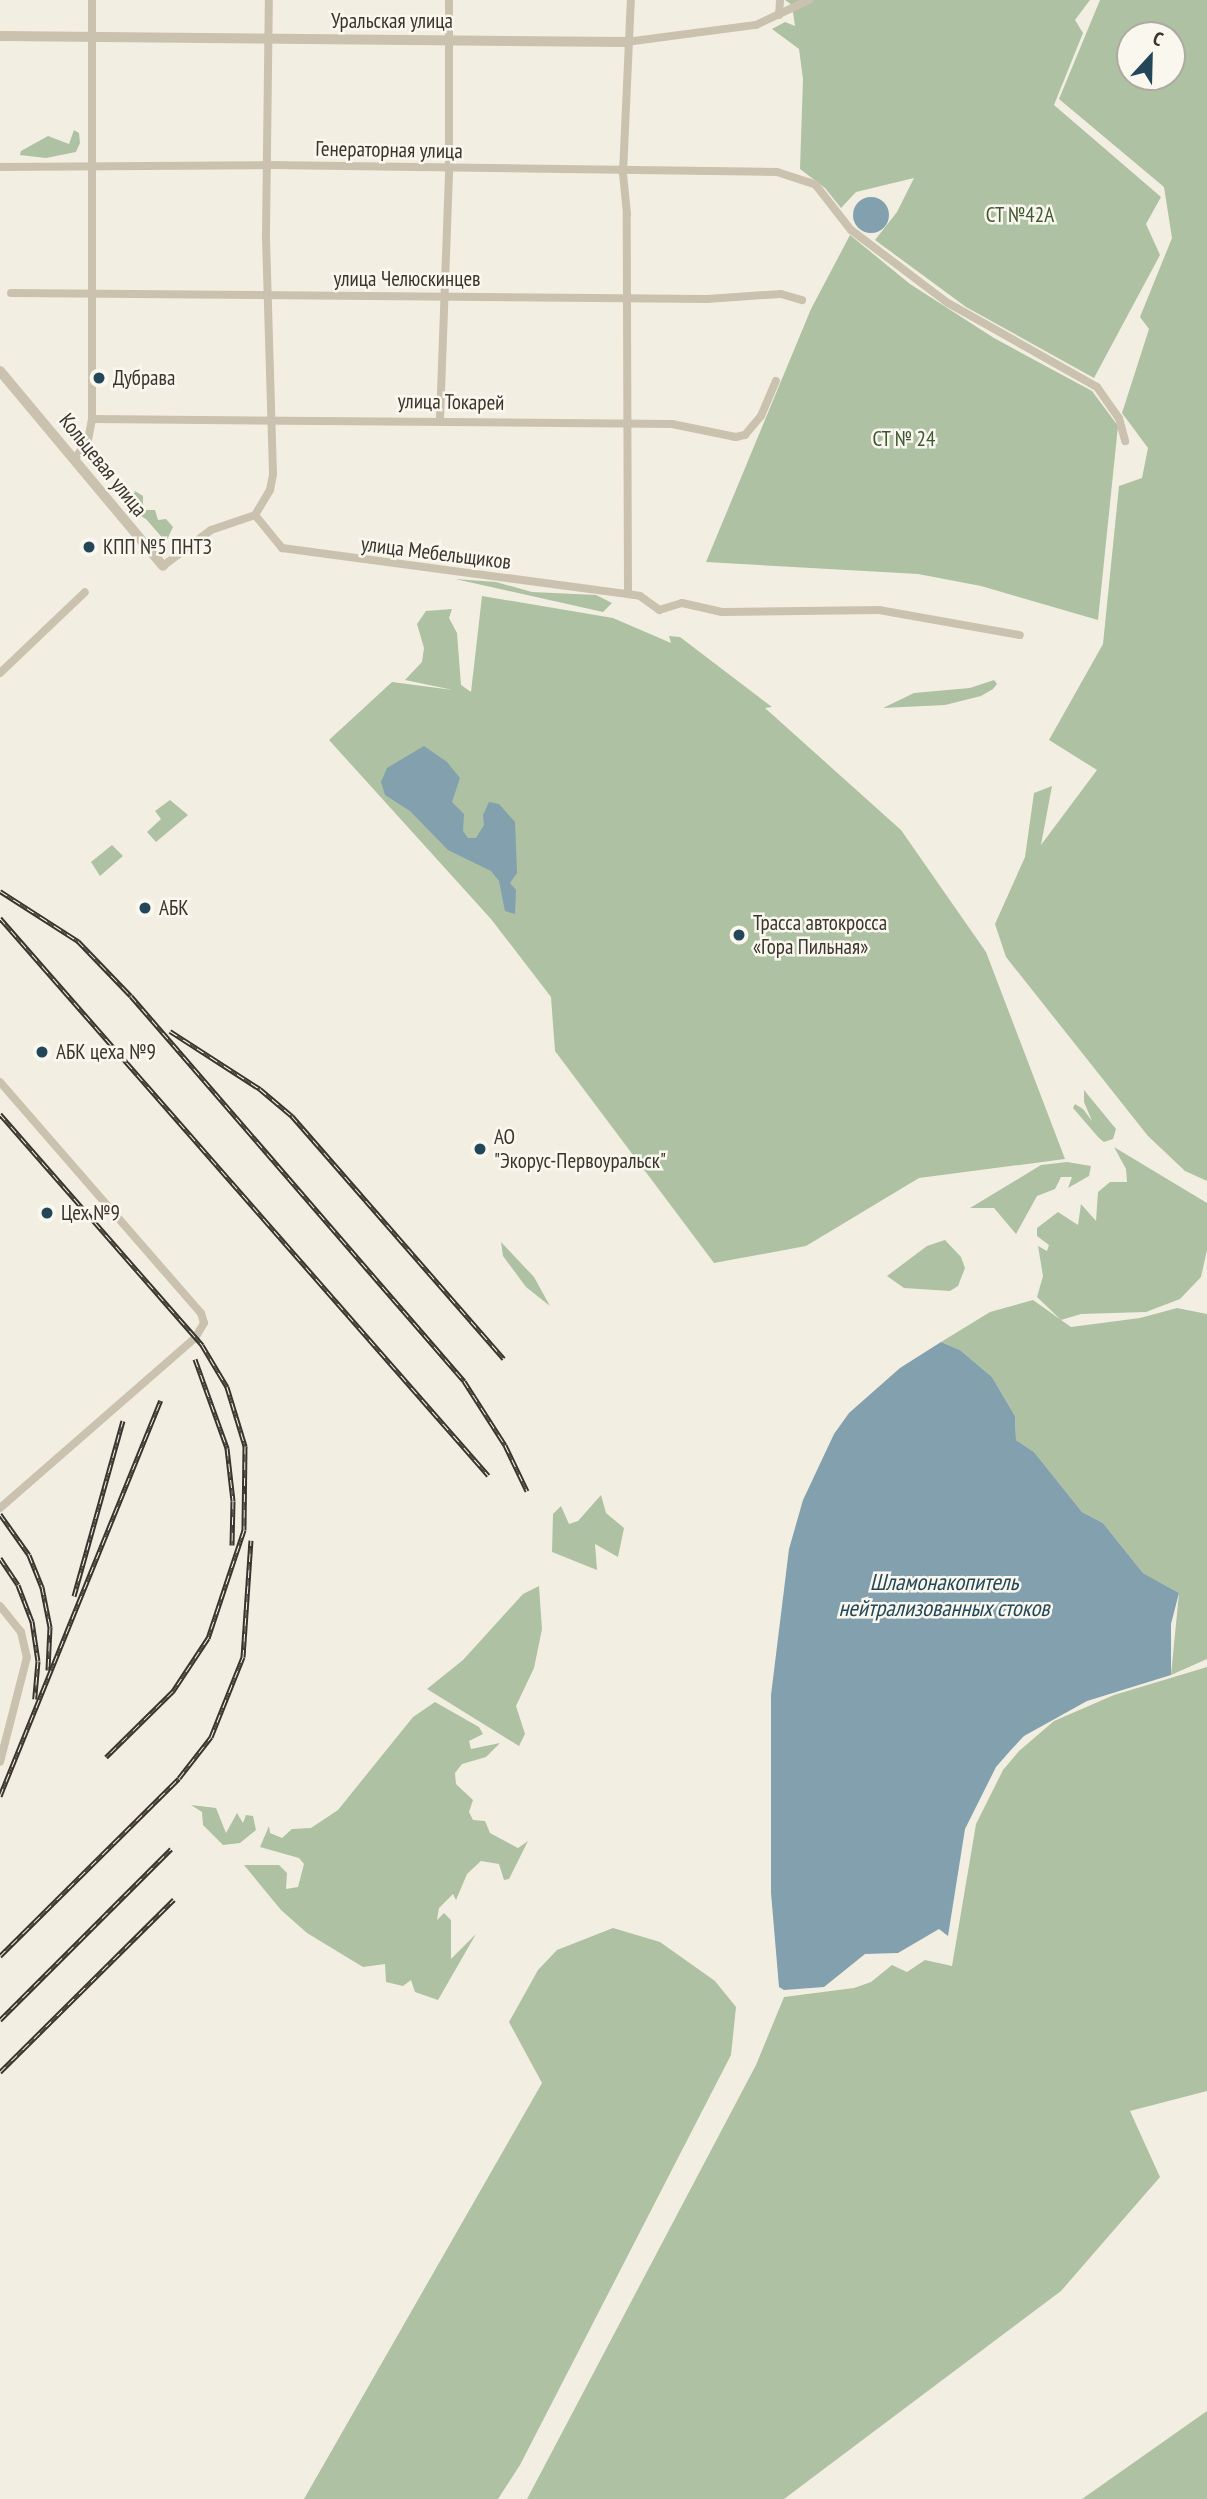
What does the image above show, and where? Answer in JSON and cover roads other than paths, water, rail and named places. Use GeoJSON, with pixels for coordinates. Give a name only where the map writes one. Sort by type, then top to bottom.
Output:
{"type":"FeatureCollection","features":[{"type":"Feature","properties":{"kind":"street"},"geometry":{"type":"LineString","coordinates":[[74,460],[88,440],[92,419],[92,0]]}},
{"type":"Feature","properties":{"kind":"street"},"geometry":{"type":"LineString","coordinates":[[255,515],[273,482],[268,296],[268,0]]}},
{"type":"Feature","properties":{"kind":"street"},"geometry":{"type":"LineString","coordinates":[[440,419],[449,169],[449,0]]}},
{"type":"Feature","properties":{"kind":"street"},"geometry":{"type":"LineString","coordinates":[[628,594],[625,295],[627,214],[623,173],[626,42],[631,0]]}},
{"type":"Feature","properties":{"kind":"street"},"geometry":{"type":"LineString","coordinates":[[779,15],[780,0]]}},
{"type":"Feature","properties":{"kind":"street","name":"Уральская улица"},"geometry":{"type":"LineString","coordinates":[[0,36],[626,42],[695,36],[756,25],[808,0]]}},
{"type":"Feature","properties":{"kind":"street","name":"Генераторная улица"},"geometry":{"type":"LineString","coordinates":[[0,167],[268,165],[623,173],[777,172],[815,184],[851,230],[948,303],[1097,387],[1119,418],[1125,441]]}},
{"type":"Feature","properties":{"kind":"street","name":"улица Челюскинцев"},"geometry":{"type":"LineString","coordinates":[[11,293],[444,297],[625,295],[707,299],[781,294],[802,300]]}},
{"type":"Feature","properties":{"kind":"street","name":"Кольцевая улица"},"geometry":{"type":"LineString","coordinates":[[0,371],[163,566],[211,530],[255,515]]}},
{"type":"Feature","properties":{"kind":"street","name":"улица Токарей"},"geometry":{"type":"LineString","coordinates":[[92,419],[440,419],[672,424],[740,436],[761,416],[776,381]]}},
{"type":"Feature","properties":{"kind":"street","name":"улица Мебельщиков"},"geometry":{"type":"LineString","coordinates":[[255,515],[282,548],[628,594],[640,596],[659,610],[682,603],[722,612],[879,610],[1020,635]]}},
{"type":"Feature","properties":{"kind":"street"},"geometry":{"type":"LineString","coordinates":[[0,673],[85,592]]}},
{"type":"Feature","properties":{"kind":"street"},"geometry":{"type":"LineString","coordinates":[[0,1082],[201,1314],[204,1323],[195,1338],[0,1508]]}},
{"type":"Feature","properties":{"kind":"street"},"geometry":{"type":"LineString","coordinates":[[0,1606],[21,1632],[27,1657],[0,1762]]}},
{"type":"Feature","properties":{"kind":"water"},"geometry":{"type":"Polygon","coordinates":[[[871,197],[884,202],[889,215],[884,228],[871,233],[858,228],[853,215],[858,202],[871,197]]]}},
{"type":"Feature","properties":{"kind":"water"},"geometry":{"type":"Polygon","coordinates":[[[424,746],[447,762],[460,778],[452,802],[464,814],[463,831],[468,838],[476,838],[484,825],[483,815],[489,802],[499,804],[515,822],[517,873],[510,883],[516,890],[515,914],[505,911],[499,881],[491,871],[448,850],[410,811],[385,795],[381,782],[387,768],[424,746]]]}},
{"type":"Feature","properties":{"kind":"water","name":"Шламонакопитель нейтрализованных стоков"},"geometry":{"type":"Polygon","coordinates":[[[941,1342],[960,1350],[992,1377],[1015,1416],[1016,1440],[1034,1452],[1082,1512],[1103,1523],[1143,1573],[1179,1593],[1171,1624],[1171,1675],[1087,1701],[1024,1736],[996,1767],[965,1829],[948,1936],[939,1929],[898,1953],[865,1954],[824,1987],[784,1990],[779,1987],[771,1893],[771,1695],[789,1549],[803,1500],[834,1434],[849,1413],[900,1368],[941,1342]]]}},
{"type":"Feature","properties":{"kind":"railway"},"geometry":{"type":"LineString","coordinates":[[0,891],[78,941],[131,996],[464,1381],[505,1445],[527,1491]]}},
{"type":"Feature","properties":{"kind":"railway"},"geometry":{"type":"LineString","coordinates":[[0,918],[488,1475]]}},
{"type":"Feature","properties":{"kind":"railway"},"geometry":{"type":"LineString","coordinates":[[170,1031],[260,1089],[292,1116],[504,1359]]}},
{"type":"Feature","properties":{"kind":"railway"},"geometry":{"type":"LineString","coordinates":[[0,1114],[202,1345],[227,1387],[245,1446],[244,1530],[208,1638],[173,1691],[106,1757]]}},
{"type":"Feature","properties":{"kind":"railway"},"geometry":{"type":"LineString","coordinates":[[195,1359],[227,1448],[233,1501],[232,1545]]}},
{"type":"Feature","properties":{"kind":"railway"},"geometry":{"type":"LineString","coordinates":[[0,1796],[161,1400]]}},
{"type":"Feature","properties":{"kind":"railway"},"geometry":{"type":"LineString","coordinates":[[74,1596],[123,1421]]}},
{"type":"Feature","properties":{"kind":"railway"},"geometry":{"type":"LineString","coordinates":[[0,1514],[29,1555],[42,1587],[50,1627],[48,1670]]}},
{"type":"Feature","properties":{"kind":"railway"},"geometry":{"type":"LineString","coordinates":[[0,1956],[179,1778],[211,1737],[243,1657],[251,1540]]}},
{"type":"Feature","properties":{"kind":"railway"},"geometry":{"type":"LineString","coordinates":[[0,1558],[18,1585],[32,1621],[38,1661],[35,1699]]}},
{"type":"Feature","properties":{"kind":"railway"},"geometry":{"type":"LineString","coordinates":[[0,2020],[171,1849]]}},
{"type":"Feature","properties":{"kind":"railway"},"geometry":{"type":"LineString","coordinates":[[0,2072],[174,1899]]}},
{"type":"Feature","properties":{"kind":"place","name":"Дубрава"},"geometry":{"type":"Point","coordinates":[99,378]}},
{"type":"Feature","properties":{"kind":"place","name":"КПП №5 ПНТЗ"},"geometry":{"type":"Point","coordinates":[89,547]}},
{"type":"Feature","properties":{"kind":"place","name":"АБК"},"geometry":{"type":"Point","coordinates":[145,908]}},
{"type":"Feature","properties":{"kind":"place","name":"Трасса автокросса «Гора Пильная»"},"geometry":{"type":"Point","coordinates":[739,935]}},
{"type":"Feature","properties":{"kind":"place","name":"АБК цеха №9"},"geometry":{"type":"Point","coordinates":[42,1052]}},
{"type":"Feature","properties":{"kind":"place","name":"АО \"Экорус-Первоуральск\""},"geometry":{"type":"Point","coordinates":[480,1149]}},
{"type":"Feature","properties":{"kind":"place","name":"Цех №9"},"geometry":{"type":"Point","coordinates":[47,1213]}},
{"type":"Feature","properties":{"kind":"park label","name":"СТ №42А"},"geometry":{"type":"Point","coordinates":[1020,215]}},
{"type":"Feature","properties":{"kind":"park label","name":"СТ № 24"},"geometry":{"type":"Point","coordinates":[904,439]}}]}
